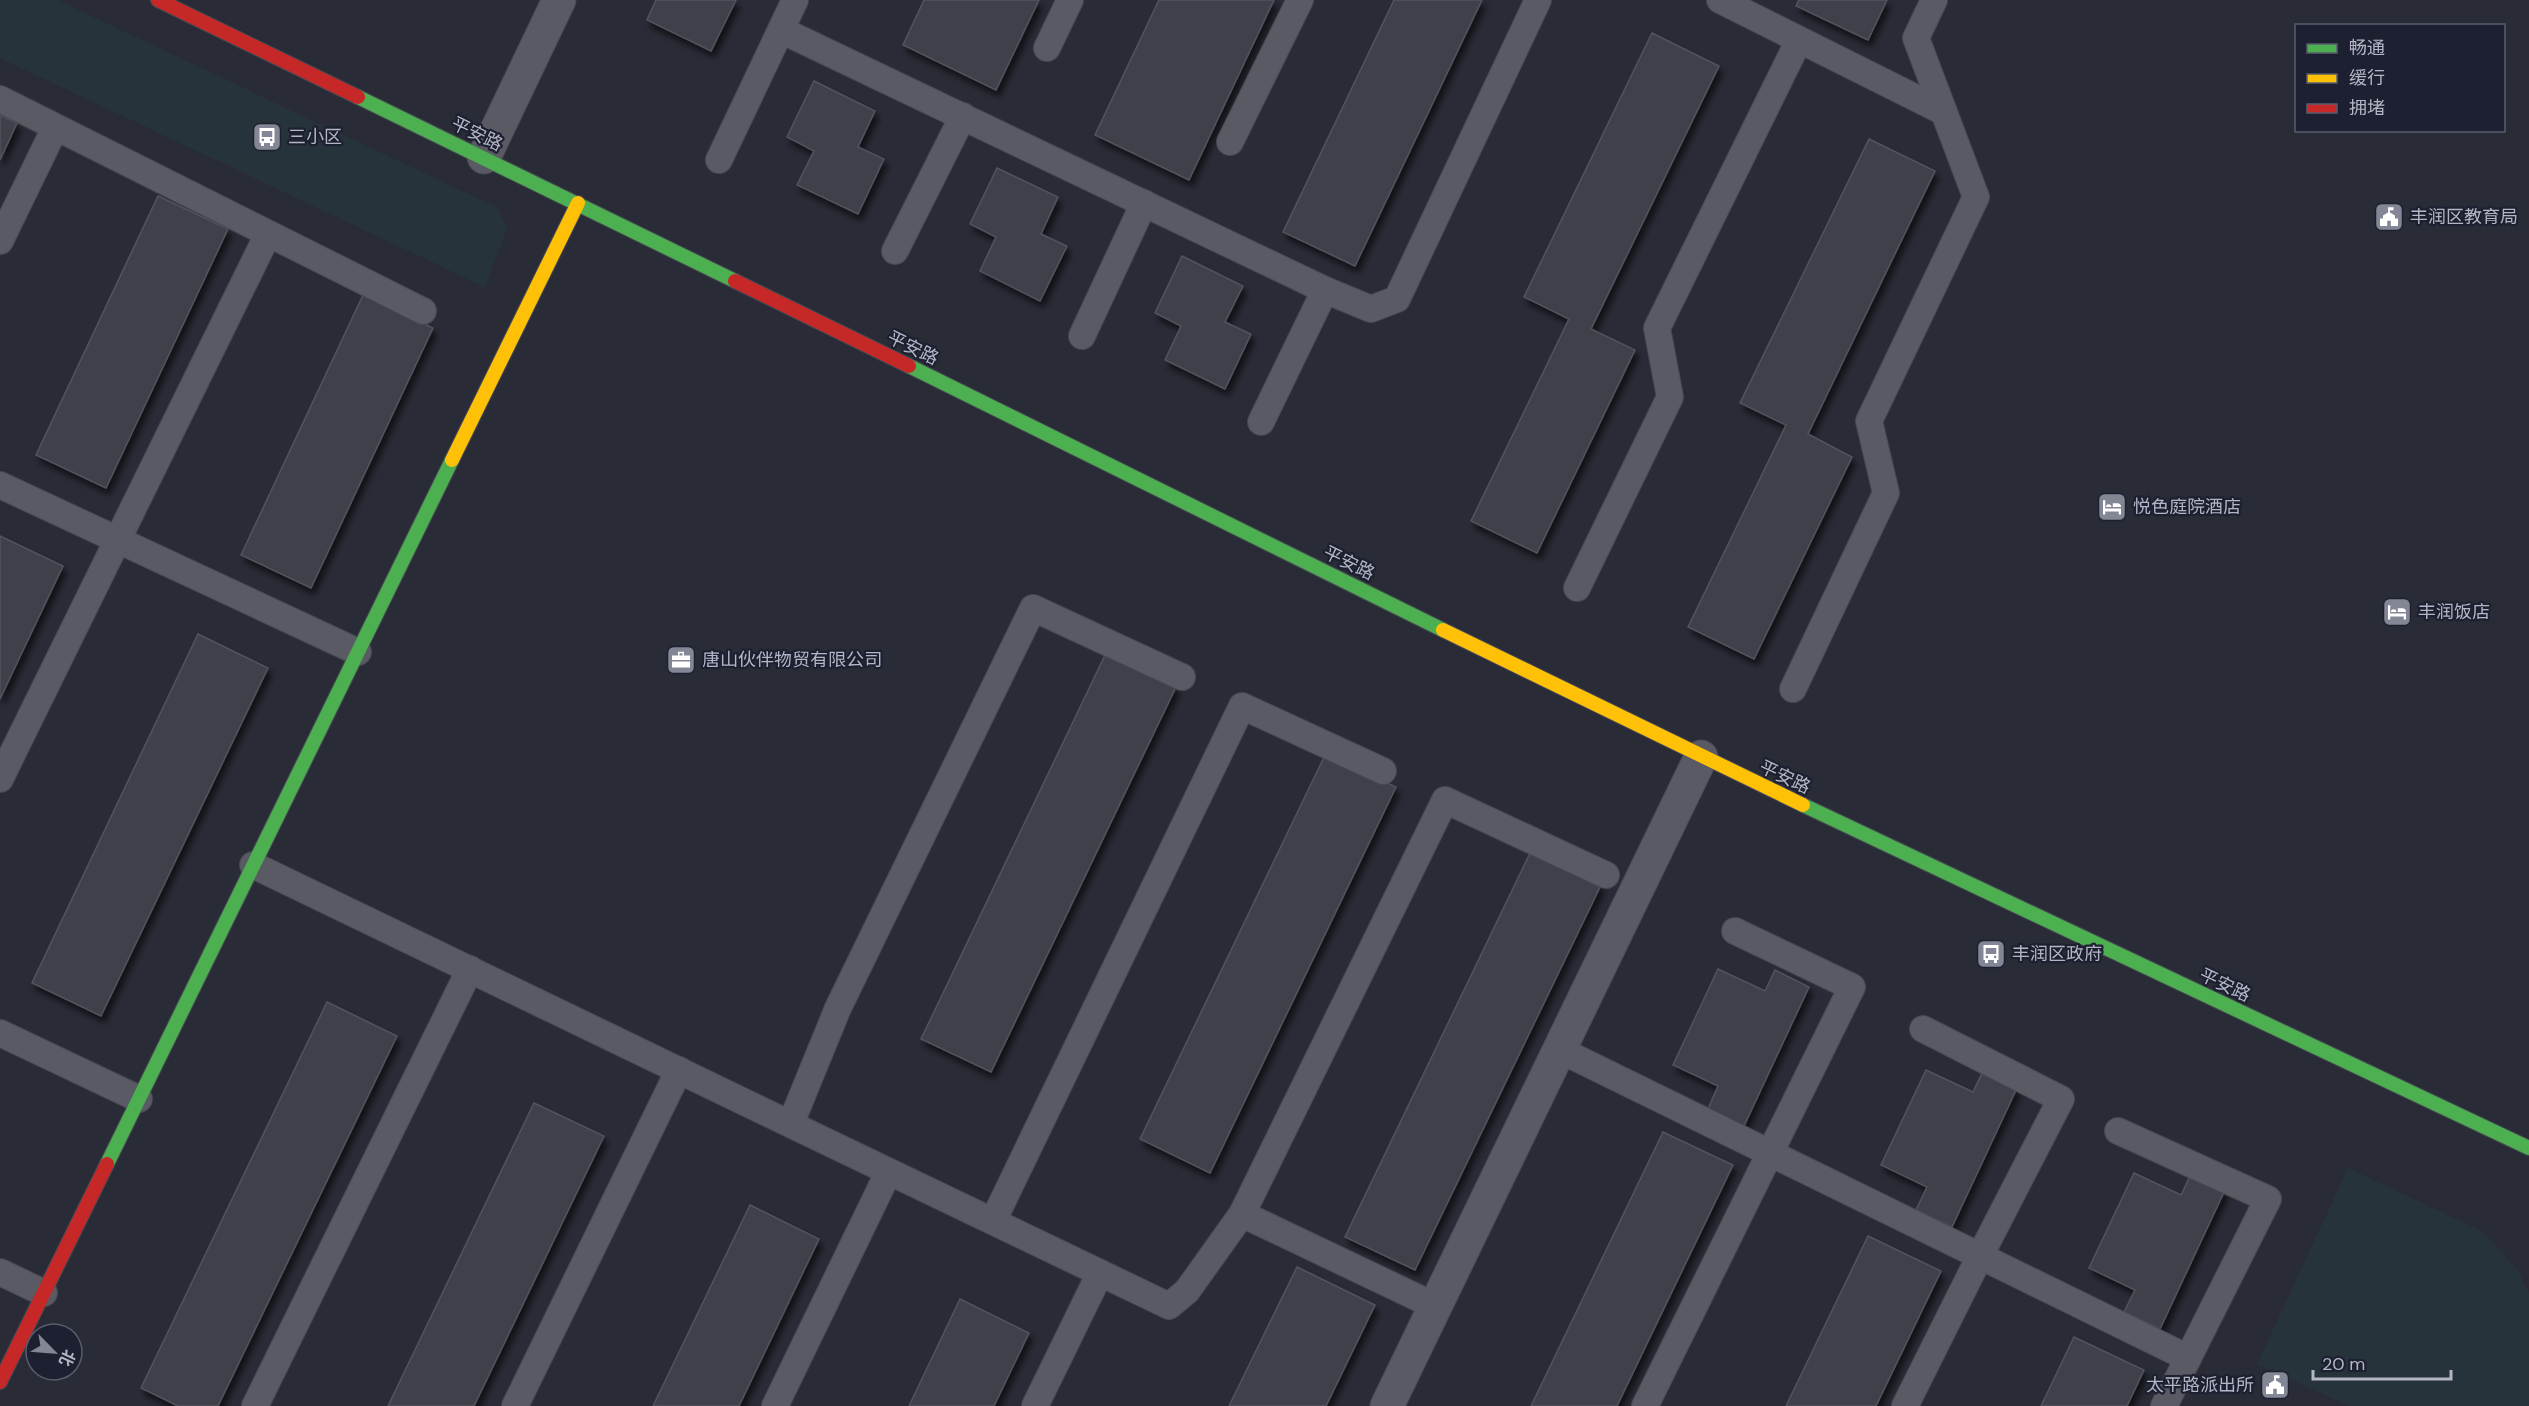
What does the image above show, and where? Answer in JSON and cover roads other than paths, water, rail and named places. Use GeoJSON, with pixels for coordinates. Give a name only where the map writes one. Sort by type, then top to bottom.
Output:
{"type":"FeatureCollection","features":[{"type":"Feature","properties":{"kind":"street","name":"平安路"},"geometry":{"type":"LineString","coordinates":[[159,0],[578,203],[1701,757],[2529,1148]]}},
{"type":"Feature","properties":{"kind":"street"},"geometry":{"type":"LineString","coordinates":[[484,157],[559,0]]}},
{"type":"Feature","properties":{"kind":"street"},"geometry":{"type":"LineString","coordinates":[[0,1382],[578,203]]}},
{"type":"Feature","properties":{"kind":"street"},"geometry":{"type":"LineString","coordinates":[[1387,1406],[1701,757]]}},
{"type":"Feature","properties":{"kind":"lane"},"geometry":{"type":"LineString","coordinates":[[719,160],[795,0]]}},
{"type":"Feature","properties":{"kind":"lane"},"geometry":{"type":"LineString","coordinates":[[1047,48],[1070,0]]}},
{"type":"Feature","properties":{"kind":"lane"},"geometry":{"type":"LineString","coordinates":[[1230,142],[1300,0]]}},
{"type":"Feature","properties":{"kind":"lane"},"geometry":{"type":"LineString","coordinates":[[781,30],[1325,290],[1371,309],[1397,299],[1538,0]]}},
{"type":"Feature","properties":{"kind":"lane"},"geometry":{"type":"LineString","coordinates":[[1720,0],[1944,112]]}},
{"type":"Feature","properties":{"kind":"lane"},"geometry":{"type":"LineString","coordinates":[[1793,690],[1886,493],[1869,421],[1976,197],[1916,38],[1934,0]]}},
{"type":"Feature","properties":{"kind":"lane"},"geometry":{"type":"LineString","coordinates":[[1577,588],[1670,397],[1657,328],[1799,40]]}},
{"type":"Feature","properties":{"kind":"lane"},"geometry":{"type":"LineString","coordinates":[[0,99],[423,311]]}},
{"type":"Feature","properties":{"kind":"lane"},"geometry":{"type":"LineString","coordinates":[[895,251],[963,116]]}},
{"type":"Feature","properties":{"kind":"lane"},"geometry":{"type":"LineString","coordinates":[[0,241],[55,128]]}},
{"type":"Feature","properties":{"kind":"lane"},"geometry":{"type":"LineString","coordinates":[[1082,336],[1144,203]]}},
{"type":"Feature","properties":{"kind":"lane"},"geometry":{"type":"LineString","coordinates":[[0,779],[268,234]]}},
{"type":"Feature","properties":{"kind":"lane"},"geometry":{"type":"LineString","coordinates":[[1261,422],[1325,290]]}},
{"type":"Feature","properties":{"kind":"lane"},"geometry":{"type":"LineString","coordinates":[[0,484],[358,652]]}},
{"type":"Feature","properties":{"kind":"lane"},"geometry":{"type":"LineString","coordinates":[[791,1123],[838,1008],[1033,608],[1182,677]]}},
{"type":"Feature","properties":{"kind":"lane"},"geometry":{"type":"LineString","coordinates":[[993,1221],[1242,706],[1383,771]]}},
{"type":"Feature","properties":{"kind":"lane"},"geometry":{"type":"LineString","coordinates":[[254,865],[791,1123],[888,1173],[1169,1306],[1187,1291],[1242,1214],[1445,800],[1606,875]]}},
{"type":"Feature","properties":{"kind":"lane"},"geometry":{"type":"LineString","coordinates":[[1645,1406],[1852,987],[1735,931]]}},
{"type":"Feature","properties":{"kind":"lane"},"geometry":{"type":"LineString","coordinates":[[255,1406],[470,969]]}},
{"type":"Feature","properties":{"kind":"lane"},"geometry":{"type":"LineString","coordinates":[[1905,1406],[2061,1099],[1923,1029]]}},
{"type":"Feature","properties":{"kind":"lane"},"geometry":{"type":"LineString","coordinates":[[0,1033],[139,1099]]}},
{"type":"Feature","properties":{"kind":"lane"},"geometry":{"type":"LineString","coordinates":[[1560,1050],[2188,1358]]}},
{"type":"Feature","properties":{"kind":"lane"},"geometry":{"type":"LineString","coordinates":[[515,1406],[679,1070]]}},
{"type":"Feature","properties":{"kind":"lane"},"geometry":{"type":"LineString","coordinates":[[2118,1131],[2268,1199],[2164,1406]]}},
{"type":"Feature","properties":{"kind":"lane"},"geometry":{"type":"LineString","coordinates":[[775,1406],[888,1173]]}},
{"type":"Feature","properties":{"kind":"lane"},"geometry":{"type":"LineString","coordinates":[[1242,1214],[1435,1306]]}},
{"type":"Feature","properties":{"kind":"lane"},"geometry":{"type":"LineString","coordinates":[[0,1272],[44,1293]]}},
{"type":"Feature","properties":{"kind":"lane"},"geometry":{"type":"LineString","coordinates":[[1035,1406],[1100,1273]]}},
{"type":"Feature","properties":{"kind":"place","name":"三小区"},"geometry":{"type":"Point","coordinates":[267,137]}},
{"type":"Feature","properties":{"kind":"place","name":"丰润区教育局"},"geometry":{"type":"Point","coordinates":[2389,217]}},
{"type":"Feature","properties":{"kind":"place","name":"悦色庭院酒店"},"geometry":{"type":"Point","coordinates":[2112,507]}},
{"type":"Feature","properties":{"kind":"place","name":"丰润饭店"},"geometry":{"type":"Point","coordinates":[2397,612]}},
{"type":"Feature","properties":{"kind":"place","name":"唐山伙伴物贸有限公司"},"geometry":{"type":"Point","coordinates":[681,660]}},
{"type":"Feature","properties":{"kind":"place","name":"丰润区政府"},"geometry":{"type":"Point","coordinates":[1991,954]}},
{"type":"Feature","properties":{"kind":"place","name":"太平路派出所"},"geometry":{"type":"Point","coordinates":[2275,1385]}}]}
